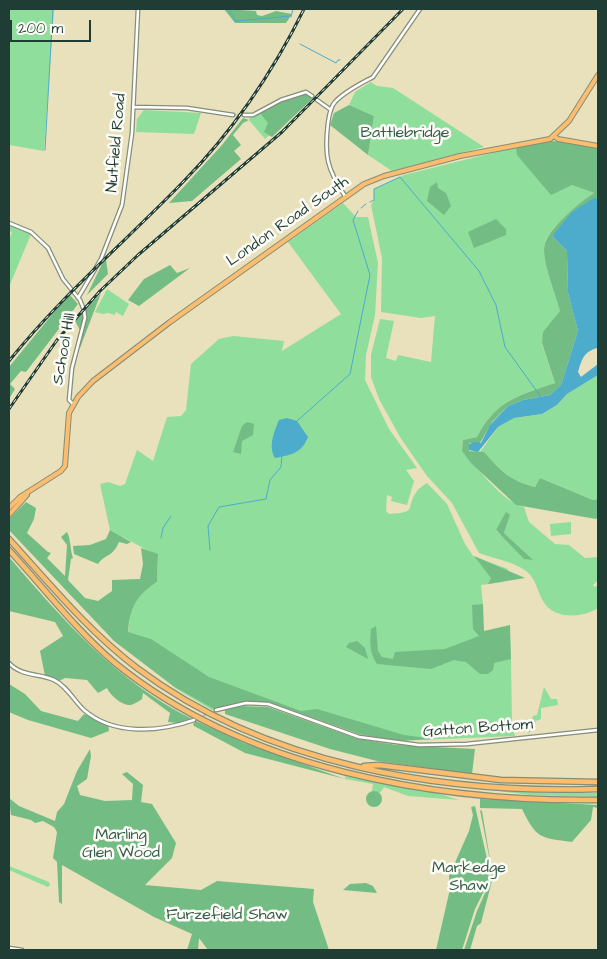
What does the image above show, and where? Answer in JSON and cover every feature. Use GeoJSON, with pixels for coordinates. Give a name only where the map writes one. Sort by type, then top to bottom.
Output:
{"type":"FeatureCollection","features":[{"type":"Feature","properties":{"kind":"highway"},"geometry":{"type":"LineString","coordinates":[[9,540],[93,630],[125,659],[160,684],[197,706],[248,730],[295,748],[357,766],[418,778],[483,786],[541,790],[598,789]]}},
{"type":"Feature","properties":{"kind":"highway"},"geometry":{"type":"LineString","coordinates":[[9,550],[68,618],[116,663],[175,704],[240,736],[323,766],[408,785],[495,796],[598,800]]}},
{"type":"Feature","properties":{"kind":"highway"},"geometry":{"type":"LineString","coordinates":[[357,766],[379,765],[501,780],[598,782]]}},
{"type":"Feature","properties":{"kind":"main road"},"geometry":{"type":"LineString","coordinates":[[598,75],[574,114],[554,136],[558,139],[598,146]]}},
{"type":"Feature","properties":{"kind":"main road","name":"London Road South"},"geometry":{"type":"LineString","coordinates":[[73,404],[88,385],[115,363],[364,184],[384,176],[481,151],[543,140],[554,136]]}},
{"type":"Feature","properties":{"kind":"main road"},"geometry":{"type":"LineString","coordinates":[[9,515],[28,494],[61,471],[66,464],[68,418],[73,404]]}},
{"type":"Feature","properties":{"kind":"main road"},"geometry":{"type":"LineString","coordinates":[[9,508],[20,497],[28,494]]}},
{"type":"Feature","properties":{"kind":"street","name":"Nutfield Road"},"geometry":{"type":"LineString","coordinates":[[78,298],[101,259],[121,211],[130,163],[138,9]]}},
{"type":"Feature","properties":{"kind":"street"},"geometry":{"type":"LineString","coordinates":[[345,196],[333,178],[326,160],[326,141],[331,110],[336,101],[352,91],[361,81],[373,77],[420,9]]}},
{"type":"Feature","properties":{"kind":"street"},"geometry":{"type":"LineString","coordinates":[[244,116],[253,115],[281,100],[306,92],[312,96]]}},
{"type":"Feature","properties":{"kind":"street"},"geometry":{"type":"LineString","coordinates":[[317,100],[331,110]]}},
{"type":"Feature","properties":{"kind":"street"},"geometry":{"type":"LineString","coordinates":[[134,107],[187,108],[232,116]]}},
{"type":"Feature","properties":{"kind":"street"},"geometry":{"type":"LineString","coordinates":[[9,223],[31,232],[48,248],[62,279],[78,298]]}},
{"type":"Feature","properties":{"kind":"street","name":"School Hill"},"geometry":{"type":"LineString","coordinates":[[73,404],[69,400],[69,389],[79,337],[86,318],[78,298]]}},
{"type":"Feature","properties":{"kind":"street"},"geometry":{"type":"LineString","coordinates":[[9,663],[25,674],[56,681],[85,711],[108,724],[132,729],[154,730],[194,720]]}},
{"type":"Feature","properties":{"kind":"street","name":"Gatton Bottom"},"geometry":{"type":"LineString","coordinates":[[216,710],[246,703],[268,704],[359,737],[414,744],[467,744],[598,730]]}},
{"type":"Feature","properties":{"kind":"street"},"geometry":{"type":"LineString","coordinates":[[9,947],[22,950]]}},
{"type":"Feature","properties":{"kind":"green space"},"geometry":{"type":"Polygon","coordinates":[[[9,9],[54,9],[44,151],[9,145],[9,9]]]}},
{"type":"Feature","properties":{"kind":"green space"},"geometry":{"type":"Polygon","coordinates":[[[224,9],[256,11],[257,15],[262,16],[276,11],[292,14],[286,23],[235,23],[224,9]]]}},
{"type":"Feature","properties":{"kind":"green space","name":"Battlebridge"},"geometry":{"type":"Polygon","coordinates":[[[371,82],[377,86],[393,88],[484,147],[392,171],[368,155],[374,116],[349,105],[355,92],[371,82]]]}},
{"type":"Feature","properties":{"kind":"green space"},"geometry":{"type":"Polygon","coordinates":[[[307,93],[312,99],[265,139],[249,120],[250,116],[285,99],[307,93]]]}},
{"type":"Feature","properties":{"kind":"green space"},"geometry":{"type":"Polygon","coordinates":[[[307,93],[312,99],[272,137],[264,132],[268,123],[260,113],[285,99],[307,93]]]}},
{"type":"Feature","properties":{"kind":"green space"},"geometry":{"type":"Polygon","coordinates":[[[349,105],[374,116],[368,155],[330,125],[334,113],[349,105]]]}},
{"type":"Feature","properties":{"kind":"green space"},"geometry":{"type":"Polygon","coordinates":[[[144,110],[201,113],[194,134],[136,132],[137,119],[144,110]]]}},
{"type":"Feature","properties":{"kind":"green space"},"geometry":{"type":"Polygon","coordinates":[[[243,118],[249,120],[243,123],[233,135],[241,145],[234,151],[241,159],[192,201],[169,203],[222,145],[243,118]]]}},
{"type":"Feature","properties":{"kind":"green space"},"geometry":{"type":"Polygon","coordinates":[[[552,141],[598,146],[598,199],[594,199],[552,236],[567,251],[568,293],[578,331],[561,385],[550,395],[523,400],[508,406],[492,422],[480,443],[469,443],[469,451],[484,452],[512,478],[526,484],[535,487],[540,478],[593,500],[598,499],[598,517],[596,519],[516,505],[471,463],[462,451],[463,440],[477,437],[484,425],[500,407],[519,396],[555,383],[542,343],[543,332],[560,311],[546,267],[545,243],[559,223],[581,202],[594,193],[572,185],[551,195],[517,155],[516,147],[552,141]]]}},
{"type":"Feature","properties":{"kind":"green space"},"geometry":{"type":"Polygon","coordinates":[[[516,147],[572,185],[594,193],[559,222],[545,242],[544,249],[547,267],[561,311],[542,344],[555,383],[519,396],[500,407],[484,425],[477,437],[463,440],[462,450],[499,491],[516,504],[524,507],[529,522],[555,544],[569,545],[585,558],[598,557],[598,580],[593,585],[595,587],[598,585],[598,608],[592,611],[577,615],[554,612],[543,601],[534,581],[526,571],[509,562],[479,553],[452,503],[427,476],[400,437],[379,399],[371,377],[371,355],[380,319],[394,321],[386,358],[396,361],[398,355],[431,362],[435,316],[421,318],[381,312],[382,258],[371,205],[374,200],[374,189],[404,175],[516,147]],[[510,515],[496,531],[532,560],[504,533],[510,515]]]}},
{"type":"Feature","properties":{"kind":"green space"},"geometry":{"type":"Polygon","coordinates":[[[437,182],[438,188],[446,193],[451,206],[444,215],[427,201],[430,187],[437,182]]]}},
{"type":"Feature","properties":{"kind":"green space"},"geometry":{"type":"Polygon","coordinates":[[[343,203],[356,217],[368,217],[378,263],[375,315],[366,355],[365,380],[389,429],[417,468],[406,470],[414,481],[407,505],[391,501],[392,497],[387,495],[386,511],[389,514],[408,511],[417,491],[427,483],[447,504],[465,544],[473,556],[508,569],[503,582],[481,585],[483,604],[472,606],[479,636],[474,656],[511,659],[512,724],[515,736],[395,741],[359,734],[268,702],[240,702],[212,710],[175,688],[125,631],[128,632],[133,597],[157,582],[158,556],[110,530],[100,484],[108,482],[120,486],[125,484],[137,450],[153,461],[167,417],[181,416],[186,410],[191,364],[219,339],[233,336],[284,341],[282,351],[341,314],[288,242],[343,203]]]}},
{"type":"Feature","properties":{"kind":"green space"},"geometry":{"type":"Polygon","coordinates":[[[496,219],[506,229],[506,235],[474,248],[468,232],[496,219]]]}},
{"type":"Feature","properties":{"kind":"green space"},"geometry":{"type":"Polygon","coordinates":[[[9,225],[31,234],[9,287],[9,240],[12,232],[9,231],[9,225]]]}},
{"type":"Feature","properties":{"kind":"green space"},"geometry":{"type":"Polygon","coordinates":[[[106,260],[108,274],[87,295],[103,262],[106,260]]]}},
{"type":"Feature","properties":{"kind":"green space"},"geometry":{"type":"Polygon","coordinates":[[[170,265],[177,273],[190,268],[139,306],[128,300],[144,279],[170,265]]]}},
{"type":"Feature","properties":{"kind":"green space"},"geometry":{"type":"Polygon","coordinates":[[[107,289],[129,304],[123,316],[116,312],[115,315],[95,312],[107,289]]]}},
{"type":"Feature","properties":{"kind":"green space"},"geometry":{"type":"Polygon","coordinates":[[[101,293],[80,348],[80,330],[75,321],[101,293]]]}},
{"type":"Feature","properties":{"kind":"green space"},"geometry":{"type":"Polygon","coordinates":[[[69,294],[78,304],[26,372],[21,371],[10,384],[15,389],[9,399],[9,367],[69,294]]]}},
{"type":"Feature","properties":{"kind":"green space"},"geometry":{"type":"Polygon","coordinates":[[[598,375],[598,499],[593,500],[540,478],[535,487],[519,481],[501,470],[484,452],[480,452],[498,427],[514,418],[542,414],[557,405],[567,394],[598,375]]]}},
{"type":"Feature","properties":{"kind":"green space"},"geometry":{"type":"Polygon","coordinates":[[[247,422],[254,424],[253,435],[242,441],[241,454],[233,452],[242,426],[247,422]]]}},
{"type":"Feature","properties":{"kind":"green space"},"geometry":{"type":"Polygon","coordinates":[[[26,502],[36,508],[34,519],[27,533],[51,553],[47,558],[65,576],[67,545],[61,537],[67,532],[73,558],[71,559],[68,580],[85,598],[98,601],[112,591],[112,580],[140,579],[143,564],[141,548],[158,554],[157,582],[144,592],[135,603],[130,616],[128,632],[151,639],[209,677],[301,711],[317,709],[404,735],[435,739],[395,741],[359,734],[268,702],[240,702],[214,709],[173,686],[114,641],[9,530],[9,519],[26,502]]]}},
{"type":"Feature","properties":{"kind":"green space"},"geometry":{"type":"Polygon","coordinates":[[[506,512],[510,515],[504,533],[533,560],[524,559],[496,530],[506,512]]]}},
{"type":"Feature","properties":{"kind":"green space"},"geometry":{"type":"Polygon","coordinates":[[[571,522],[571,534],[551,536],[550,524],[571,522]]]}},
{"type":"Feature","properties":{"kind":"green space"},"geometry":{"type":"Polygon","coordinates":[[[110,530],[131,542],[127,544],[119,542],[112,553],[103,558],[98,564],[74,554],[73,546],[90,545],[106,539],[110,530]]]}},
{"type":"Feature","properties":{"kind":"green space"},"geometry":{"type":"Polygon","coordinates":[[[474,556],[525,578],[488,584],[491,578],[474,556]]]}},
{"type":"Feature","properties":{"kind":"green space"},"geometry":{"type":"Polygon","coordinates":[[[9,557],[71,626],[115,668],[139,687],[192,719],[177,723],[168,722],[170,713],[143,693],[142,699],[132,705],[128,705],[117,699],[107,688],[98,693],[87,680],[65,678],[59,681],[45,676],[40,651],[63,636],[55,622],[9,611],[9,557]]]}},
{"type":"Feature","properties":{"kind":"green space"},"geometry":{"type":"Polygon","coordinates":[[[483,604],[484,631],[510,625],[511,659],[494,663],[493,670],[488,674],[480,674],[466,662],[454,660],[431,669],[377,664],[374,660],[370,638],[371,629],[376,626],[378,651],[382,657],[393,659],[395,652],[445,649],[479,636],[473,629],[472,605],[483,604]]]}},
{"type":"Feature","properties":{"kind":"green space"},"geometry":{"type":"Polygon","coordinates":[[[357,641],[365,648],[368,659],[346,647],[349,643],[357,641]]]}},
{"type":"Feature","properties":{"kind":"green space"},"geometry":{"type":"Polygon","coordinates":[[[9,684],[25,694],[41,711],[78,721],[84,714],[108,724],[109,731],[91,738],[28,720],[9,712],[9,684]]]}},
{"type":"Feature","properties":{"kind":"green space"},"geometry":{"type":"Polygon","coordinates":[[[544,687],[551,699],[557,699],[558,705],[541,708],[541,719],[536,721],[528,735],[533,716],[537,715],[544,687]]]}},
{"type":"Feature","properties":{"kind":"green space"},"geometry":{"type":"Polygon","coordinates":[[[242,706],[268,707],[358,739],[397,745],[475,749],[472,774],[377,761],[330,749],[225,714],[225,709],[242,706]]]}},
{"type":"Feature","properties":{"kind":"green space"},"geometry":{"type":"Polygon","coordinates":[[[196,721],[244,743],[345,779],[245,753],[194,726],[193,724],[196,721]]]}},
{"type":"Feature","properties":{"kind":"green space"},"geometry":{"type":"Polygon","coordinates":[[[90,749],[91,756],[87,779],[77,786],[80,795],[105,801],[132,800],[133,784],[122,774],[127,772],[143,785],[141,802],[152,804],[176,843],[172,858],[145,885],[201,890],[217,881],[314,889],[313,902],[329,950],[208,950],[199,938],[198,950],[187,950],[192,934],[154,917],[62,865],[62,904],[59,902],[57,862],[53,858],[57,832],[54,827],[43,821],[35,823],[31,820],[11,815],[9,798],[19,806],[55,821],[57,812],[64,804],[77,771],[90,749]]]}},
{"type":"Feature","properties":{"kind":"green space"},"geometry":{"type":"Polygon","coordinates":[[[345,776],[444,795],[459,800],[408,796],[384,787],[380,793],[372,791],[373,784],[345,779],[345,776]]]}},
{"type":"Feature","properties":{"kind":"green space"},"geometry":{"type":"Polygon","coordinates":[[[483,789],[545,793],[598,793],[598,797],[529,795],[483,789]]]}},
{"type":"Feature","properties":{"kind":"green space"},"geometry":{"type":"Polygon","coordinates":[[[371,791],[377,791],[382,796],[380,805],[371,807],[366,802],[366,796],[371,791]]]}},
{"type":"Feature","properties":{"kind":"green space"},"geometry":{"type":"Polygon","coordinates":[[[480,799],[598,805],[598,808],[593,807],[591,820],[572,842],[540,835],[531,826],[522,809],[480,808],[480,799]]]}},
{"type":"Feature","properties":{"kind":"green space","name":"Markedge Shaw"},"geometry":{"type":"Polygon","coordinates":[[[475,806],[488,863],[489,881],[475,909],[462,950],[436,950],[450,889],[449,876],[469,831],[473,815],[471,807],[475,806]]]}},
{"type":"Feature","properties":{"kind":"green space"},"geometry":{"type":"Polygon","coordinates":[[[480,810],[482,811],[493,877],[481,923],[477,926],[470,950],[464,950],[477,911],[490,882],[491,866],[480,810]]]}},
{"type":"Feature","properties":{"kind":"green space"},"geometry":{"type":"Polygon","coordinates":[[[9,866],[49,882],[50,885],[48,887],[9,870],[9,866]]]}},
{"type":"Feature","properties":{"kind":"green space"},"geometry":{"type":"Polygon","coordinates":[[[366,883],[373,886],[377,893],[343,890],[350,884],[366,883]]]}},
{"type":"Feature","properties":{"kind":"water"},"geometry":{"type":"Polygon","coordinates":[[[594,198],[598,199],[598,348],[593,349],[584,356],[578,372],[581,377],[598,364],[598,375],[567,394],[557,405],[542,414],[514,418],[498,427],[478,452],[469,450],[469,444],[481,443],[490,425],[508,406],[523,400],[550,395],[561,385],[578,331],[568,293],[567,251],[552,236],[572,212],[594,198]]]}},
{"type":"Feature","properties":{"kind":"water"},"geometry":{"type":"Polygon","coordinates":[[[287,418],[297,421],[308,437],[303,447],[299,450],[286,456],[275,458],[272,449],[274,434],[279,420],[287,418]]]}},
{"type":"Feature","properties":{"kind":"waterway"},"geometry":{"type":"LineString","coordinates":[[45,150],[53,9]]}},
{"type":"Feature","properties":{"kind":"waterway"},"geometry":{"type":"LineString","coordinates":[[228,9],[236,21],[290,16]]}},
{"type":"Feature","properties":{"kind":"waterway"},"geometry":{"type":"LineString","coordinates":[[291,17],[293,9]]}},
{"type":"Feature","properties":{"kind":"waterway"},"geometry":{"type":"LineString","coordinates":[[300,44],[336,63],[340,60]]}},
{"type":"Feature","properties":{"kind":"waterway"},"geometry":{"type":"LineString","coordinates":[[370,202],[374,200],[374,189],[400,177],[479,271],[496,305],[505,347],[541,397]]}},
{"type":"Feature","properties":{"kind":"waterway"},"geometry":{"type":"LineString","coordinates":[[361,208],[366,204]]}},
{"type":"Feature","properties":{"kind":"waterway"},"geometry":{"type":"LineString","coordinates":[[297,421],[350,374],[370,275],[353,220],[358,211]]}},
{"type":"Feature","properties":{"kind":"waterway"},"geometry":{"type":"LineString","coordinates":[[210,550],[208,526],[219,507],[266,499],[270,480],[281,467],[282,456]]}},
{"type":"Feature","properties":{"kind":"waterway"},"geometry":{"type":"LineString","coordinates":[[161,538],[163,528],[171,516]]}},
{"type":"Feature","properties":{"kind":"tunnel"},"geometry":{"type":"LineString","coordinates":[[233,115],[244,115]]}},
{"type":"Feature","properties":{"kind":"tunnel"},"geometry":{"type":"LineString","coordinates":[[194,720],[216,710]]}},
{"type":"Feature","properties":{"kind":"railway"},"geometry":{"type":"LineString","coordinates":[[9,361],[50,314],[183,182],[219,142],[251,100],[279,55],[304,9]]}},
{"type":"Feature","properties":{"kind":"railway"},"geometry":{"type":"LineString","coordinates":[[9,409],[57,340],[100,291],[138,255],[282,132],[403,9]]}},
{"type":"Feature","properties":{"kind":"park label","name":"Marling Glen Wood"},"geometry":{"type":"Point","coordinates":[121,845]}},
{"type":"Feature","properties":{"kind":"park label","name":"Furzefield Shaw"},"geometry":{"type":"Point","coordinates":[227,916]}}]}
